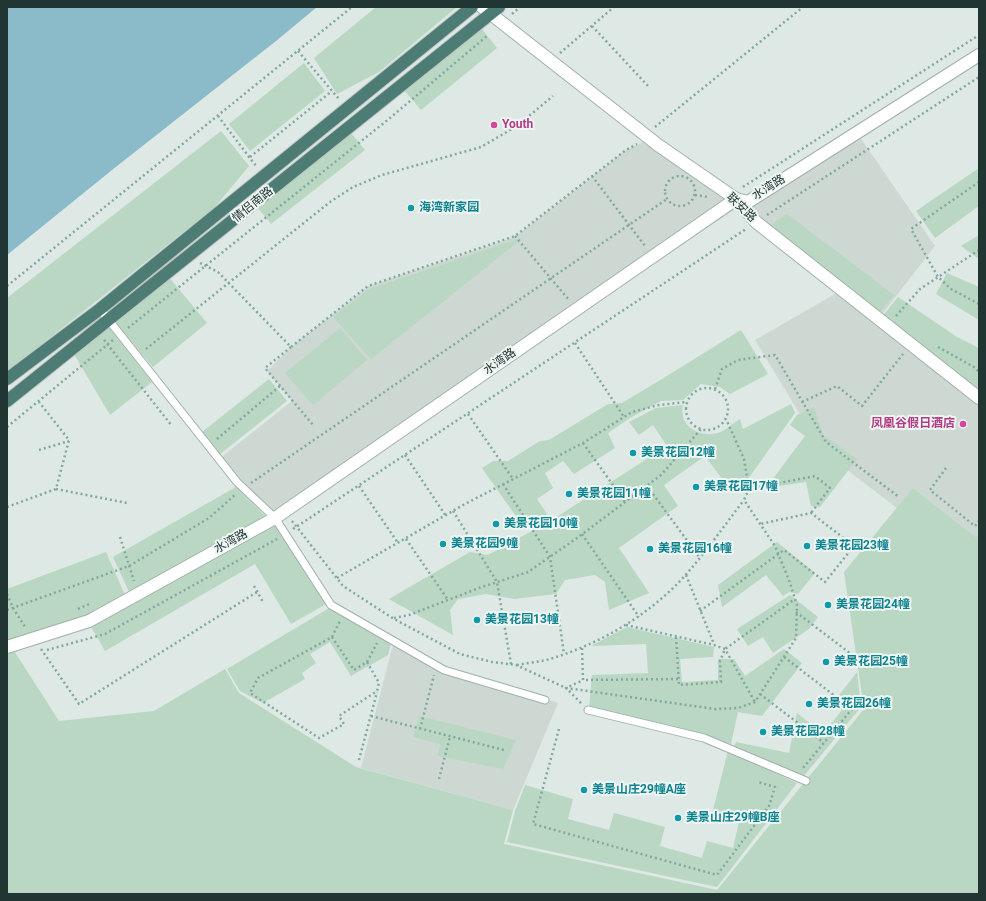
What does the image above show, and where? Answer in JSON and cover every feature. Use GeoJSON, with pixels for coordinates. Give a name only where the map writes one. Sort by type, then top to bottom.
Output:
{"type":"FeatureCollection","features":[{"type":"Feature","properties":{"kind":"highway","name":"情侣南路"},"geometry":{"type":"LineString","coordinates":[[7,379],[100,309],[472,7]]}},
{"type":"Feature","properties":{"kind":"highway","name":"情侣南路"},"geometry":{"type":"LineString","coordinates":[[7,401],[188,258],[491,9]]}},
{"type":"Feature","properties":{"kind":"street","name":"联安路"},"geometry":{"type":"LineString","coordinates":[[491,9],[502,23],[736,199],[756,222],[979,398]]}},
{"type":"Feature","properties":{"kind":"street","name":"水湾路"},"geometry":{"type":"LineString","coordinates":[[7,647],[89,621],[280,515],[736,199],[748,202],[979,55]]}},
{"type":"Feature","properties":{"kind":"lane"},"geometry":{"type":"LineString","coordinates":[[100,309],[237,482],[280,515],[286,534],[331,605],[444,670],[546,700]]}},
{"type":"Feature","properties":{"kind":"lane"},"geometry":{"type":"LineString","coordinates":[[588,710],[704,738],[806,781]]}},
{"type":"Feature","properties":{"kind":"path"},"geometry":{"type":"LineString","coordinates":[[7,286],[352,7]]}},
{"type":"Feature","properties":{"kind":"path"},"geometry":{"type":"LineString","coordinates":[[7,428],[120,334],[390,118],[520,7]]}},
{"type":"Feature","properties":{"kind":"path"},"geometry":{"type":"LineString","coordinates":[[560,54],[614,7]]}},
{"type":"Feature","properties":{"kind":"path"},"geometry":{"type":"LineString","coordinates":[[313,424],[265,368],[368,286],[515,236],[626,150],[650,134],[803,7]]}},
{"type":"Feature","properties":{"kind":"path"},"geometry":{"type":"LineString","coordinates":[[592,26],[649,87]]}},
{"type":"Feature","properties":{"kind":"path"},"geometry":{"type":"LineString","coordinates":[[298,51],[347,108]]}},
{"type":"Feature","properties":{"kind":"path"},"geometry":{"type":"LineString","coordinates":[[42,651],[105,634],[286,534],[756,222],[979,77]]}},
{"type":"Feature","properties":{"kind":"path"},"geometry":{"type":"LineString","coordinates":[[250,157],[332,91]]}},
{"type":"Feature","properties":{"kind":"path"},"geometry":{"type":"LineString","coordinates":[[137,356],[330,202],[353,187],[382,175],[481,147],[517,126],[553,96]]}},
{"type":"Feature","properties":{"kind":"path"},"geometry":{"type":"LineString","coordinates":[[218,116],[264,176]]}},
{"type":"Feature","properties":{"kind":"path"},"geometry":{"type":"LineString","coordinates":[[592,176],[647,248]]}},
{"type":"Feature","properties":{"kind":"path"},"geometry":{"type":"LineString","coordinates":[[678,176],[684,176],[692,182],[695,195],[689,203],[680,206],[671,203],[667,199],[665,189],[669,180],[678,176]]}},
{"type":"Feature","properties":{"kind":"path"},"geometry":{"type":"LineString","coordinates":[[979,182],[911,229],[938,277],[951,288],[979,304]]}},
{"type":"Feature","properties":{"kind":"path"},"geometry":{"type":"LineString","coordinates":[[7,610],[130,566],[209,518],[244,488],[667,199]]}},
{"type":"Feature","properties":{"kind":"path"},"geometry":{"type":"LineString","coordinates":[[515,236],[570,300]]}},
{"type":"Feature","properties":{"kind":"path"},"geometry":{"type":"LineString","coordinates":[[896,316],[920,289],[979,250]]}},
{"type":"Feature","properties":{"kind":"path"},"geometry":{"type":"LineString","coordinates":[[188,258],[218,272],[291,347]]}},
{"type":"Feature","properties":{"kind":"path"},"geometry":{"type":"LineString","coordinates":[[96,331],[172,426]]}},
{"type":"Feature","properties":{"kind":"path"},"geometry":{"type":"LineString","coordinates":[[575,343],[624,417]]}},
{"type":"Feature","properties":{"kind":"path"},"geometry":{"type":"LineString","coordinates":[[802,402],[837,386],[862,406],[911,344]]}},
{"type":"Feature","properties":{"kind":"path"},"geometry":{"type":"LineString","coordinates":[[715,389],[722,369],[738,360],[775,355],[826,442],[899,497]]}},
{"type":"Feature","properties":{"kind":"path"},"geometry":{"type":"LineString","coordinates":[[974,368],[979,369]]}},
{"type":"Feature","properties":{"kind":"path"},"geometry":{"type":"LineString","coordinates":[[209,446],[280,386]]}},
{"type":"Feature","properties":{"kind":"path"},"geometry":{"type":"LineString","coordinates":[[702,389],[715,389],[726,398],[728,412],[726,419],[715,429],[701,429],[690,421],[686,409],[688,402],[691,396],[702,389]]}},
{"type":"Feature","properties":{"kind":"path"},"geometry":{"type":"LineString","coordinates":[[39,402],[69,440]]}},
{"type":"Feature","properties":{"kind":"path"},"geometry":{"type":"LineString","coordinates":[[337,578],[453,511],[582,443],[632,412],[659,405],[688,402]]}},
{"type":"Feature","properties":{"kind":"path"},"geometry":{"type":"LineString","coordinates":[[468,413],[513,479]]}},
{"type":"Feature","properties":{"kind":"path"},"geometry":{"type":"LineString","coordinates":[[516,665],[548,660],[582,648],[626,625],[639,617],[662,598],[700,558],[744,500],[749,489],[744,458],[726,419]]}},
{"type":"Feature","properties":{"kind":"path"},"geometry":{"type":"LineString","coordinates":[[394,619],[528,572],[661,475],[701,429]]}},
{"type":"Feature","properties":{"kind":"path"},"geometry":{"type":"LineString","coordinates":[[39,450],[69,440]]}},
{"type":"Feature","properties":{"kind":"path"},"geometry":{"type":"LineString","coordinates":[[56,489],[69,440]]}},
{"type":"Feature","properties":{"kind":"path"},"geometry":{"type":"LineString","coordinates":[[582,443],[625,502]]}},
{"type":"Feature","properties":{"kind":"path"},"geometry":{"type":"LineString","coordinates":[[405,455],[446,516]]}},
{"type":"Feature","properties":{"kind":"path"},"geometry":{"type":"LineString","coordinates":[[946,468],[930,490],[975,526],[979,521]]}},
{"type":"Feature","properties":{"kind":"path"},"geometry":{"type":"LineString","coordinates":[[749,489],[815,476],[830,488],[811,513],[760,524]]}},
{"type":"Feature","properties":{"kind":"path"},"geometry":{"type":"LineString","coordinates":[[503,484],[550,557],[564,654]]}},
{"type":"Feature","properties":{"kind":"path"},"geometry":{"type":"LineString","coordinates":[[359,486],[398,543]]}},
{"type":"Feature","properties":{"kind":"path"},"geometry":{"type":"LineString","coordinates":[[647,486],[700,558]]}},
{"type":"Feature","properties":{"kind":"path"},"geometry":{"type":"LineString","coordinates":[[7,507],[56,489],[127,503]]}},
{"type":"Feature","properties":{"kind":"path"},"geometry":{"type":"LineString","coordinates":[[280,515],[297,527],[343,586],[394,619],[460,654],[492,662],[516,665],[566,688],[715,709],[738,708],[755,702],[796,638],[797,605],[778,553],[775,546],[744,500]]}},
{"type":"Feature","properties":{"kind":"path"},"geometry":{"type":"LineString","coordinates":[[453,511],[497,582],[511,664]]}},
{"type":"Feature","properties":{"kind":"path"},"geometry":{"type":"LineString","coordinates":[[700,611],[784,550],[825,582],[854,546],[811,513]]}},
{"type":"Feature","properties":{"kind":"path"},"geometry":{"type":"LineString","coordinates":[[582,534],[639,617]]}},
{"type":"Feature","properties":{"kind":"path"},"geometry":{"type":"LineString","coordinates":[[120,537],[134,581]]}},
{"type":"Feature","properties":{"kind":"path"},"geometry":{"type":"LineString","coordinates":[[406,539],[448,600]]}},
{"type":"Feature","properties":{"kind":"path"},"geometry":{"type":"LineString","coordinates":[[686,574],[714,645]]}},
{"type":"Feature","properties":{"kind":"path"},"geometry":{"type":"LineString","coordinates":[[254,586],[263,602]]}},
{"type":"Feature","properties":{"kind":"path"},"geometry":{"type":"LineString","coordinates":[[7,594],[13,608],[79,704],[257,592]]}},
{"type":"Feature","properties":{"kind":"path"},"geometry":{"type":"LineString","coordinates":[[676,637],[679,685],[721,682],[720,661],[725,649],[795,600]]}},
{"type":"Feature","properties":{"kind":"path"},"geometry":{"type":"LineString","coordinates":[[345,612],[332,637],[258,678],[250,693],[319,738],[344,724],[339,716],[377,691]]}},
{"type":"Feature","properties":{"kind":"path"},"geometry":{"type":"LineString","coordinates":[[796,612],[851,654]]}},
{"type":"Feature","properties":{"kind":"path"},"geometry":{"type":"LineString","coordinates":[[626,625],[714,645],[725,649],[755,702]]}},
{"type":"Feature","properties":{"kind":"path"},"geometry":{"type":"LineString","coordinates":[[332,637],[354,670],[367,662],[382,634]]}},
{"type":"Feature","properties":{"kind":"path"},"geometry":{"type":"LineString","coordinates":[[582,648],[583,680]]}},
{"type":"Feature","properties":{"kind":"path"},"geometry":{"type":"LineString","coordinates":[[784,658],[852,709],[801,770]]}},
{"type":"Feature","properties":{"kind":"path"},"geometry":{"type":"LineString","coordinates":[[359,760],[379,683],[367,662]]}},
{"type":"Feature","properties":{"kind":"path"},"geometry":{"type":"LineString","coordinates":[[420,729],[437,665]]}},
{"type":"Feature","properties":{"kind":"path"},"geometry":{"type":"LineString","coordinates":[[566,688],[583,680],[678,679]]}},
{"type":"Feature","properties":{"kind":"path"},"geometry":{"type":"LineString","coordinates":[[566,688],[588,710]]}},
{"type":"Feature","properties":{"kind":"path"},"geometry":{"type":"LineString","coordinates":[[760,694],[824,743]]}},
{"type":"Feature","properties":{"kind":"path"},"geometry":{"type":"LineString","coordinates":[[371,716],[504,750]]}},
{"type":"Feature","properties":{"kind":"path"},"geometry":{"type":"LineString","coordinates":[[559,729],[533,824],[717,875],[769,806],[775,787],[758,782]]}},
{"type":"Feature","properties":{"kind":"path"},"geometry":{"type":"LineString","coordinates":[[439,779],[450,737]]}},
{"type":"Feature","properties":{"kind":"shaded area"},"geometry":{"type":"Polygon","coordinates":[[[857,133],[935,246],[879,318],[979,398],[979,534],[976,537],[913,488],[897,508],[809,441],[813,436],[755,340],[842,290],[738,208],[857,133]]]}},
{"type":"Feature","properties":{"kind":"shaded area"},"geometry":{"type":"Polygon","coordinates":[[[645,141],[737,208],[275,518],[219,459],[292,401],[267,371],[291,347],[369,286],[515,237],[626,150],[645,141]]]}},
{"type":"Feature","properties":{"kind":"shaded area"},"geometry":{"type":"Polygon","coordinates":[[[394,641],[444,670],[558,703],[513,810],[361,768],[394,641]]]}},
{"type":"Feature","properties":{"kind":"green space"},"geometry":{"type":"Polygon","coordinates":[[[376,7],[457,7],[379,72],[337,94],[314,58],[376,7]]]}},
{"type":"Feature","properties":{"kind":"green space"},"geometry":{"type":"Polygon","coordinates":[[[481,28],[497,48],[421,110],[404,90],[481,28]]]}},
{"type":"Feature","properties":{"kind":"green space"},"geometry":{"type":"Polygon","coordinates":[[[304,63],[325,91],[250,151],[229,124],[304,63]]]}},
{"type":"Feature","properties":{"kind":"green space"},"geometry":{"type":"Polygon","coordinates":[[[221,131],[249,166],[215,207],[7,371],[7,298],[221,131]]]}},
{"type":"Feature","properties":{"kind":"green space"},"geometry":{"type":"Polygon","coordinates":[[[351,133],[365,150],[271,224],[257,207],[351,133]]]}},
{"type":"Feature","properties":{"kind":"green space"},"geometry":{"type":"Polygon","coordinates":[[[979,168],[979,206],[935,238],[916,211],[979,168]]]}},
{"type":"Feature","properties":{"kind":"green space"},"geometry":{"type":"Polygon","coordinates":[[[787,214],[894,295],[880,312],[767,227],[787,214]]]}},
{"type":"Feature","properties":{"kind":"green space"},"geometry":{"type":"Polygon","coordinates":[[[979,235],[979,259],[961,246],[979,235]]]}},
{"type":"Feature","properties":{"kind":"green space"},"geometry":{"type":"Polygon","coordinates":[[[524,237],[371,359],[333,317],[369,289],[524,237]]]}},
{"type":"Feature","properties":{"kind":"green space"},"geometry":{"type":"Polygon","coordinates":[[[947,273],[979,287],[979,320],[936,294],[947,273]]]}},
{"type":"Feature","properties":{"kind":"green space"},"geometry":{"type":"Polygon","coordinates":[[[168,276],[207,323],[153,367],[114,321],[168,276]]]}},
{"type":"Feature","properties":{"kind":"green space"},"geometry":{"type":"Polygon","coordinates":[[[898,297],[957,337],[979,348],[979,395],[881,318],[898,297]]]}},
{"type":"Feature","properties":{"kind":"green space"},"geometry":{"type":"Polygon","coordinates":[[[108,326],[152,382],[110,415],[74,354],[108,326]]]}},
{"type":"Feature","properties":{"kind":"green space"},"geometry":{"type":"Polygon","coordinates":[[[340,328],[367,360],[313,405],[285,373],[340,328]]]}},
{"type":"Feature","properties":{"kind":"green space"},"geometry":{"type":"Polygon","coordinates":[[[741,330],[768,374],[730,394],[720,387],[701,384],[683,400],[661,401],[630,418],[608,433],[615,448],[574,474],[563,461],[545,473],[553,488],[537,499],[549,517],[525,529],[482,468],[493,461],[508,461],[540,441],[549,440],[608,404],[622,403],[741,330]]]}},
{"type":"Feature","properties":{"kind":"green space"},"geometry":{"type":"Polygon","coordinates":[[[269,379],[287,401],[220,454],[202,432],[269,379]]]}},
{"type":"Feature","properties":{"kind":"green space"},"geometry":{"type":"Polygon","coordinates":[[[791,404],[795,413],[743,486],[729,488],[705,456],[664,485],[678,506],[619,548],[649,593],[609,610],[605,582],[595,575],[565,580],[556,594],[514,599],[486,594],[458,599],[450,610],[453,635],[389,599],[470,552],[488,555],[552,520],[667,446],[653,425],[639,435],[629,422],[656,408],[683,405],[682,412],[687,424],[697,432],[711,434],[721,432],[740,419],[743,429],[791,404]]]}},
{"type":"Feature","properties":{"kind":"green space"},"geometry":{"type":"Polygon","coordinates":[[[814,407],[823,435],[857,459],[820,507],[811,506],[806,482],[766,488],[805,436],[790,425],[797,415],[814,407]]]}},
{"type":"Feature","properties":{"kind":"green space"},"geometry":{"type":"Polygon","coordinates":[[[236,487],[266,517],[130,594],[113,557],[236,487]]]}},
{"type":"Feature","properties":{"kind":"green space"},"geometry":{"type":"Polygon","coordinates":[[[913,488],[976,537],[979,534],[979,894],[7,894],[7,647],[11,646],[59,721],[154,711],[225,669],[239,693],[356,767],[513,810],[504,844],[717,890],[864,709],[844,572],[913,488]]]}},
{"type":"Feature","properties":{"kind":"green space"},"geometry":{"type":"Polygon","coordinates":[[[275,519],[326,604],[291,624],[255,564],[105,651],[90,625],[275,519]]]}},
{"type":"Feature","properties":{"kind":"green space"},"geometry":{"type":"Polygon","coordinates":[[[777,542],[815,573],[798,594],[789,592],[783,596],[766,575],[722,607],[718,585],[777,542]]]}},
{"type":"Feature","properties":{"kind":"green space"},"geometry":{"type":"Polygon","coordinates":[[[106,552],[125,595],[86,619],[7,642],[7,589],[106,552]]]}},
{"type":"Feature","properties":{"kind":"green space"},"geometry":{"type":"Polygon","coordinates":[[[790,595],[818,617],[809,629],[773,653],[763,637],[748,646],[737,629],[790,595]]]}},
{"type":"Feature","properties":{"kind":"green space"},"geometry":{"type":"Polygon","coordinates":[[[331,607],[391,642],[388,655],[351,676],[330,642],[310,654],[316,663],[302,673],[305,679],[263,703],[240,691],[227,669],[331,607]]]}},
{"type":"Feature","properties":{"kind":"green space"},"geometry":{"type":"Polygon","coordinates":[[[627,627],[714,647],[713,657],[680,659],[682,682],[718,680],[718,659],[734,659],[745,676],[784,649],[802,663],[762,716],[738,712],[731,744],[705,735],[589,708],[592,675],[648,673],[646,644],[591,646],[627,627]]]}},
{"type":"Feature","properties":{"kind":"green space"},"geometry":{"type":"Polygon","coordinates":[[[857,672],[861,707],[803,777],[733,749],[736,742],[789,753],[797,713],[823,734],[842,710],[833,703],[857,672]]]}},
{"type":"Feature","properties":{"kind":"green space"},"geometry":{"type":"Polygon","coordinates":[[[419,716],[516,740],[503,769],[438,756],[440,744],[413,737],[419,716]]]}},
{"type":"Feature","properties":{"kind":"green space"},"geometry":{"type":"Polygon","coordinates":[[[728,751],[797,783],[717,887],[507,842],[515,811],[525,785],[573,799],[568,819],[609,830],[614,813],[665,827],[660,846],[702,858],[707,841],[733,848],[739,822],[712,814],[728,751]]]}},
{"type":"Feature","properties":{"kind":"water"},"geometry":{"type":"Polygon","coordinates":[[[7,7],[317,7],[7,255],[7,7]]]}},
{"type":"Feature","properties":{"kind":"place","name":"Youth"},"geometry":{"type":"Point","coordinates":[494,125]}},
{"type":"Feature","properties":{"kind":"place","name":"海湾新家园"},"geometry":{"type":"Point","coordinates":[411,208]}},
{"type":"Feature","properties":{"kind":"place","name":"凤凰谷假日酒店"},"geometry":{"type":"Point","coordinates":[963,424]}},
{"type":"Feature","properties":{"kind":"place","name":"美景花园12幢"},"geometry":{"type":"Point","coordinates":[633,453]}},
{"type":"Feature","properties":{"kind":"place","name":"美景花园17幢"},"geometry":{"type":"Point","coordinates":[696,487]}},
{"type":"Feature","properties":{"kind":"place","name":"美景花园11幢"},"geometry":{"type":"Point","coordinates":[569,494]}},
{"type":"Feature","properties":{"kind":"place","name":"美景花园10幢"},"geometry":{"type":"Point","coordinates":[496,524]}},
{"type":"Feature","properties":{"kind":"place","name":"美景花园9幢"},"geometry":{"type":"Point","coordinates":[443,544]}},
{"type":"Feature","properties":{"kind":"place","name":"美景花园23幢"},"geometry":{"type":"Point","coordinates":[807,546]}},
{"type":"Feature","properties":{"kind":"place","name":"美景花园16幢"},"geometry":{"type":"Point","coordinates":[650,549]}},
{"type":"Feature","properties":{"kind":"place","name":"美景花园24幢"},"geometry":{"type":"Point","coordinates":[828,605]}},
{"type":"Feature","properties":{"kind":"place","name":"美景花园13幢"},"geometry":{"type":"Point","coordinates":[477,620]}},
{"type":"Feature","properties":{"kind":"place","name":"美景花园25幢"},"geometry":{"type":"Point","coordinates":[826,662]}},
{"type":"Feature","properties":{"kind":"place","name":"美景花园26幢"},"geometry":{"type":"Point","coordinates":[809,704]}},
{"type":"Feature","properties":{"kind":"place","name":"美景花园28幢"},"geometry":{"type":"Point","coordinates":[763,732]}},
{"type":"Feature","properties":{"kind":"place","name":"美景山庄29幢A座"},"geometry":{"type":"Point","coordinates":[584,790]}},
{"type":"Feature","properties":{"kind":"place","name":"美景山庄29幢B座"},"geometry":{"type":"Point","coordinates":[678,818]}}]}
